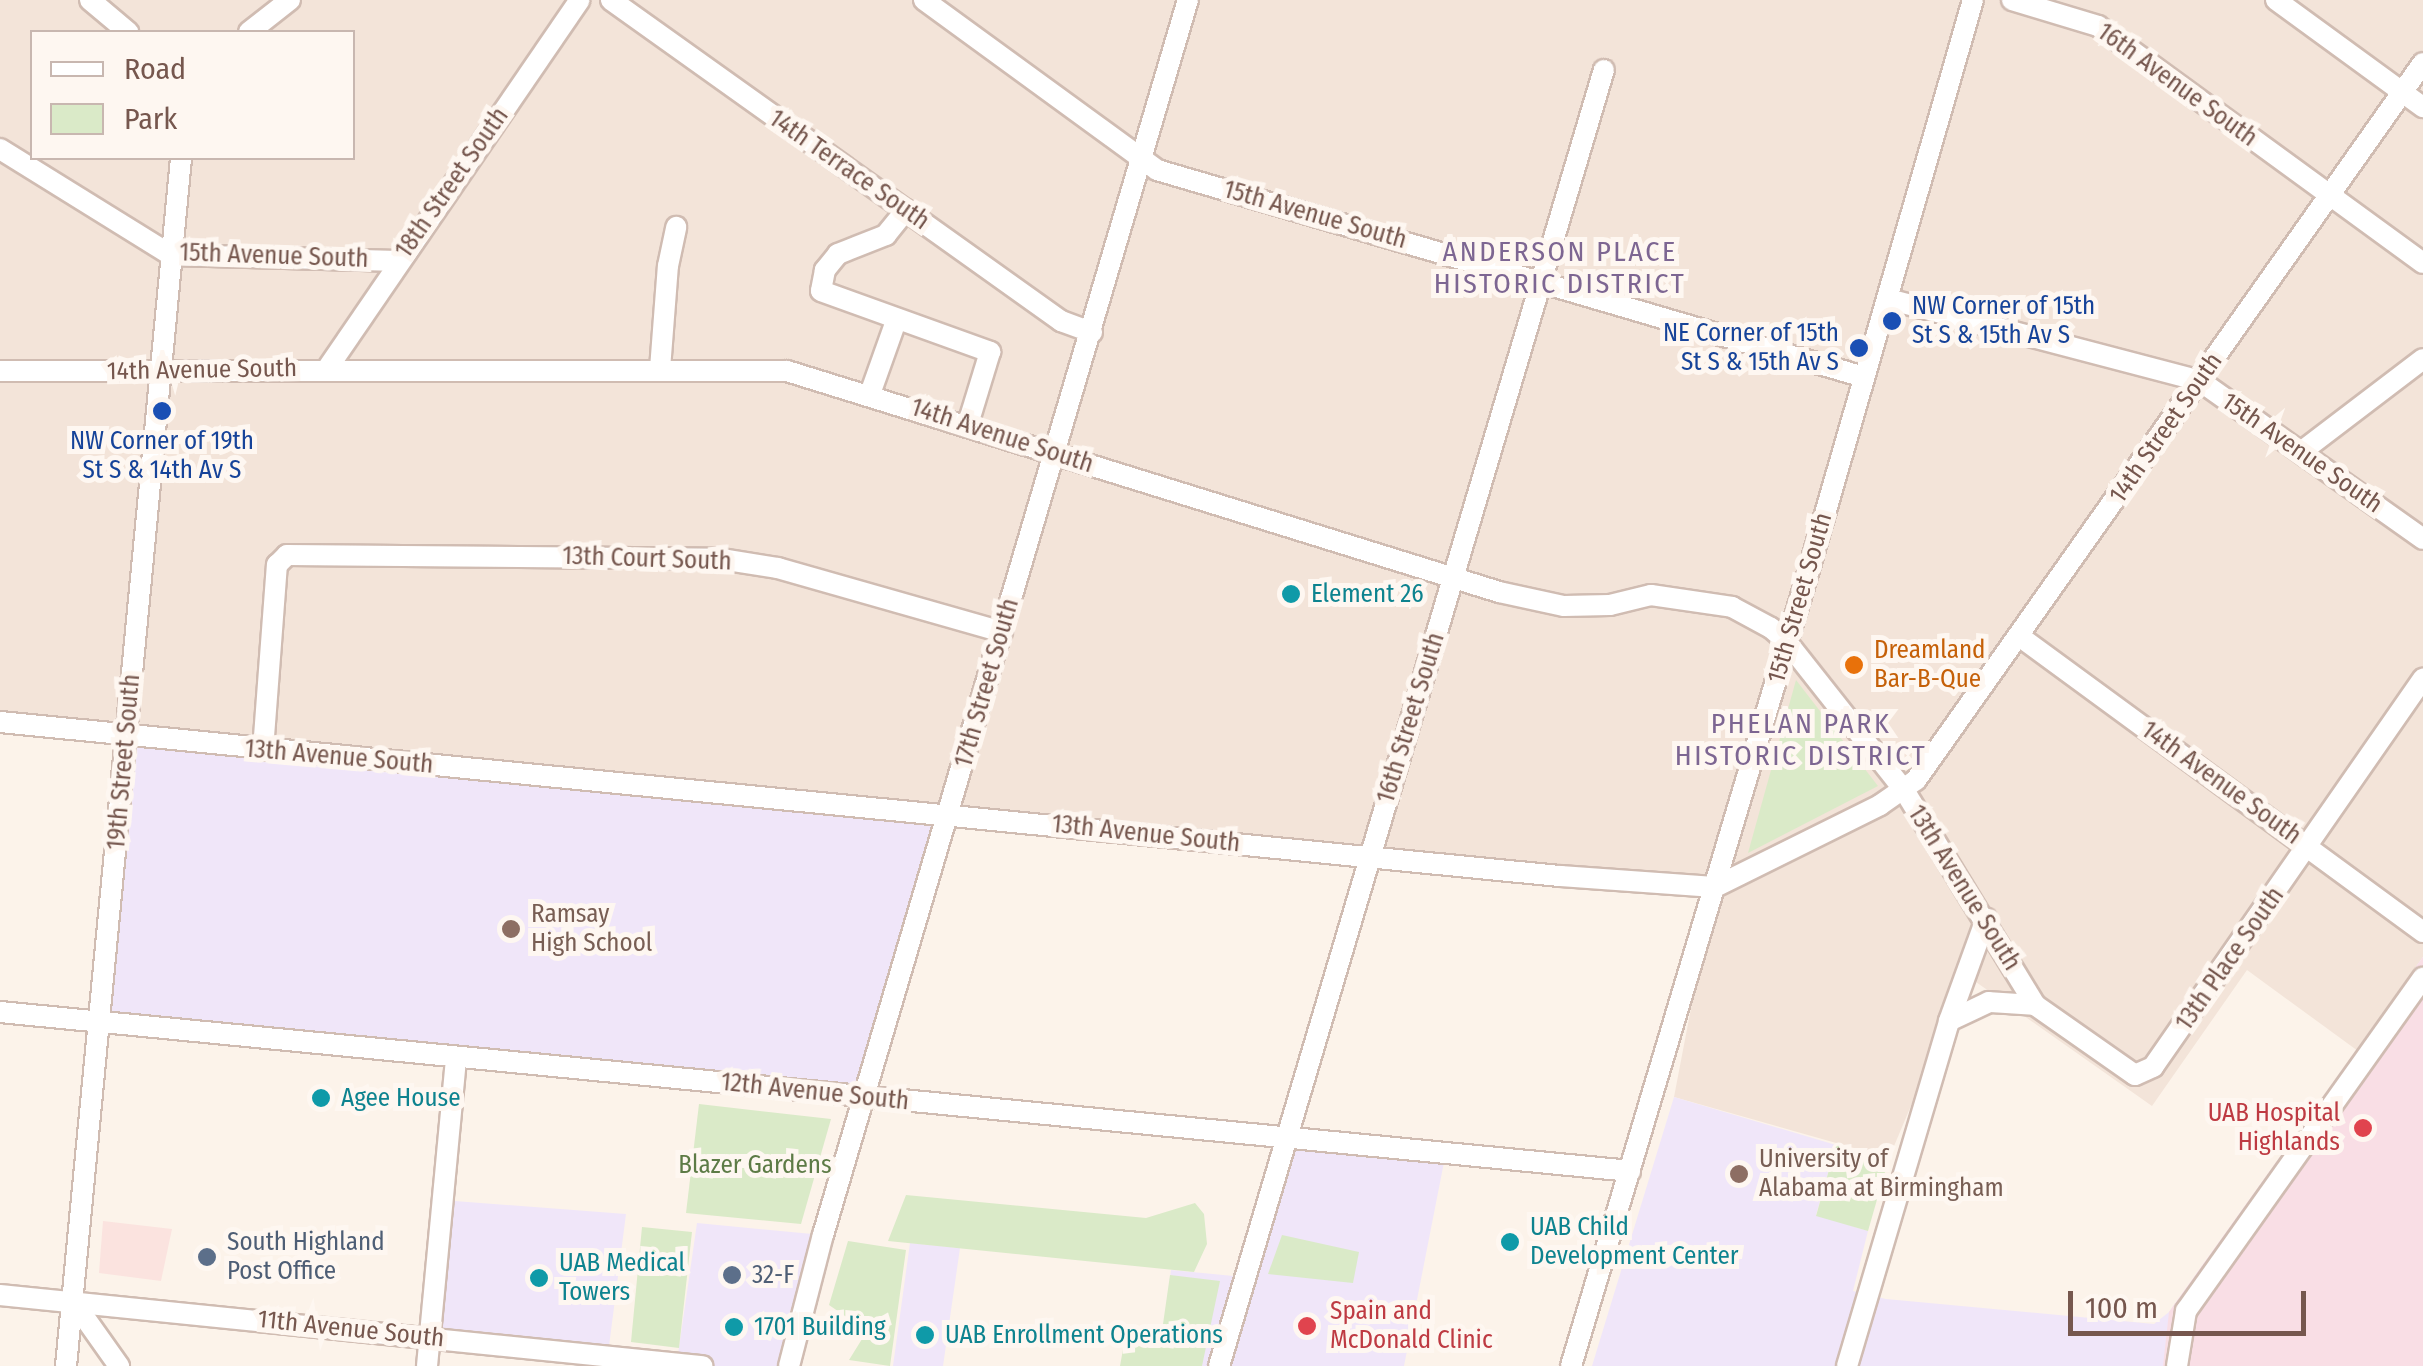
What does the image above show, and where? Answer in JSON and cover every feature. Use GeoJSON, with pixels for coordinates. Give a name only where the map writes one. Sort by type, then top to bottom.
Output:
{"type":"FeatureCollection","features":[{"type":"Feature","properties":{"kind":"street"},"geometry":{"type":"LineString","coordinates":[[90,0],[126,30]]}},
{"type":"Feature","properties":{"kind":"street"},"geometry":{"type":"LineString","coordinates":[[252,30],[290,0]]}},
{"type":"Feature","properties":{"kind":"street","name":"18th Street South"},"geometry":{"type":"LineString","coordinates":[[327,369],[398,260],[580,0]]}},
{"type":"Feature","properties":{"kind":"street","name":"14th Terrace South"},"geometry":{"type":"LineString","coordinates":[[610,0],[1061,321],[1092,332]]}},
{"type":"Feature","properties":{"kind":"street","name":"15th Avenue South"},"geometry":{"type":"LineString","coordinates":[[924,0],[1156,170],[1864,377]]}},
{"type":"Feature","properties":{"kind":"street","name":"17th Street South"},"geometry":{"type":"LineString","coordinates":[[790,1366],[865,1096],[1188,0]]}},
{"type":"Feature","properties":{"kind":"street","name":"15th Street South"},"geometry":{"type":"LineString","coordinates":[[1571,1366],[1973,0]]}},
{"type":"Feature","properties":{"kind":"street","name":"16th Avenue South"},"geometry":{"type":"LineString","coordinates":[[2012,0],[2098,26],[2423,264]]}},
{"type":"Feature","properties":{"kind":"street"},"geometry":{"type":"LineString","coordinates":[[2276,0],[2423,107]]}},
{"type":"Feature","properties":{"kind":"street","name":"14th Street South"},"geometry":{"type":"LineString","coordinates":[[1904,790],[1916,780],[2019,636],[2423,63]]}},
{"type":"Feature","properties":{"kind":"street","name":"16th Street South"},"geometry":{"type":"LineString","coordinates":[[1219,1366],[1604,70]]}},
{"type":"Feature","properties":{"kind":"street","name":"15th Avenue South"},"geometry":{"type":"LineString","coordinates":[[0,148],[172,255],[398,260]]}},
{"type":"Feature","properties":{"kind":"street","name":"19th Street South"},"geometry":{"type":"LineString","coordinates":[[66,1366],[181,160]]}},
{"type":"Feature","properties":{"kind":"street"},"geometry":{"type":"LineString","coordinates":[[906,210],[886,236],[838,254],[821,284],[822,291],[990,352],[968,424]]}},
{"type":"Feature","properties":{"kind":"street"},"geometry":{"type":"LineString","coordinates":[[660,369],[668,266],[676,227]]}},
{"type":"Feature","properties":{"kind":"street","name":"15th Avenue South"},"geometry":{"type":"LineString","coordinates":[[1888,299],[2200,380],[2423,539]]}},
{"type":"Feature","properties":{"kind":"street"},"geometry":{"type":"LineString","coordinates":[[870,394],[896,321]]}},
{"type":"Feature","properties":{"kind":"street"},"geometry":{"type":"LineString","coordinates":[[2301,452],[2423,359]]}},
{"type":"Feature","properties":{"kind":"street","name":"14th Avenue South"},"geometry":{"type":"LineString","coordinates":[[0,371],[788,371],[1454,576],[1564,606],[1610,605],[1651,596],[1732,608],[1772,628],[1787,642],[1904,790]]}},
{"type":"Feature","properties":{"kind":"street","name":"13th Court South"},"geometry":{"type":"LineString","coordinates":[[263,750],[277,565],[282,557],[298,554],[721,559],[778,568],[1002,632]]}},
{"type":"Feature","properties":{"kind":"street","name":"14th Avenue South"},"geometry":{"type":"LineString","coordinates":[[2019,636],[2423,932]]}},
{"type":"Feature","properties":{"kind":"street","name":"13th Place South"},"geometry":{"type":"LineString","coordinates":[[2129,1072],[2141,1074],[2153,1068],[2423,679]]}},
{"type":"Feature","properties":{"kind":"street","name":"13th Avenue South"},"geometry":{"type":"LineString","coordinates":[[0,722],[1715,887],[1904,790],[2036,1005],[2129,1072]]}},
{"type":"Feature","properties":{"kind":"street"},"geometry":{"type":"LineString","coordinates":[[1847,1366],[1949,1021],[1986,919]]}},
{"type":"Feature","properties":{"kind":"street"},"geometry":{"type":"LineString","coordinates":[[2176,1366],[2186,1311],[2423,978]]}},
{"type":"Feature","properties":{"kind":"street"},"geometry":{"type":"LineString","coordinates":[[1949,1021],[1989,1002],[2036,1005]]}},
{"type":"Feature","properties":{"kind":"street","name":"12th Avenue South"},"geometry":{"type":"LineString","coordinates":[[0,1012],[1630,1171]]}},
{"type":"Feature","properties":{"kind":"street"},"geometry":{"type":"LineString","coordinates":[[427,1366],[456,1058]]}},
{"type":"Feature","properties":{"kind":"street","name":"11th Avenue South"},"geometry":{"type":"LineString","coordinates":[[0,1295],[702,1366]]}},
{"type":"Feature","properties":{"kind":"street"},"geometry":{"type":"LineString","coordinates":[[73,1301],[119,1366]]}},
{"type":"Feature","properties":{"kind":"shaded area"},"geometry":{"type":"Polygon","coordinates":[[[0,0],[2423,0],[2423,957],[2358,1051],[2247,970],[2152,1106],[1966,975],[1889,1158],[1674,1097],[1714,888],[0,723],[0,0]]]}},
{"type":"Feature","properties":{"kind":"shaded area","name":"Ramsay High School"},"geometry":{"type":"Polygon","coordinates":[[[126,737],[949,814],[865,1096],[99,1023],[126,737]]]}},
{"type":"Feature","properties":{"kind":"shaded area","name":"University of Alabama at Birmingham"},"geometry":{"type":"Polygon","coordinates":[[[2423,957],[2423,1366],[1592,1366],[1674,1097],[1836,1145],[1816,1215],[1868,1231],[1853,1291],[1886,1299],[2154,1324],[2169,1312],[2423,957]]]}},
{"type":"Feature","properties":{"kind":"shaded area","name":"UAB Hospital Highlands"},"geometry":{"type":"Polygon","coordinates":[[[2423,957],[2423,1366],[2163,1366],[2169,1312],[2423,957]]]}},
{"type":"Feature","properties":{"kind":"shaded area"},"geometry":{"type":"Polygon","coordinates":[[[1287,1139],[1446,1152],[1404,1366],[1158,1366],[1171,1270],[1244,1277],[1287,1139]]]}},
{"type":"Feature","properties":{"kind":"shaded area"},"geometry":{"type":"Polygon","coordinates":[[[442,1200],[626,1214],[608,1354],[677,1361],[697,1223],[823,1235],[790,1366],[664,1366],[430,1337],[442,1200]]]}},
{"type":"Feature","properties":{"kind":"shaded area"},"geometry":{"type":"Polygon","coordinates":[[[103,1221],[172,1229],[161,1281],[99,1273],[103,1221]]]}},
{"type":"Feature","properties":{"kind":"shaded area"},"geometry":{"type":"Polygon","coordinates":[[[910,1243],[960,1248],[943,1366],[893,1366],[910,1243]]]}},
{"type":"Feature","properties":{"kind":"green space"},"geometry":{"type":"Polygon","coordinates":[[[1796,680],[1878,786],[1748,853],[1796,680]]]}},
{"type":"Feature","properties":{"kind":"green space","name":"Blazer Gardens"},"geometry":{"type":"Polygon","coordinates":[[[699,1104],[831,1119],[801,1224],[686,1213],[699,1104]]]}},
{"type":"Feature","properties":{"kind":"green space"},"geometry":{"type":"Polygon","coordinates":[[[1836,1145],[1889,1158],[1868,1231],[1816,1216],[1836,1145]]]}},
{"type":"Feature","properties":{"kind":"green space"},"geometry":{"type":"Polygon","coordinates":[[[906,1195],[1146,1218],[1195,1203],[1204,1214],[1207,1244],[1194,1272],[888,1241],[906,1195]]]}},
{"type":"Feature","properties":{"kind":"green space"},"geometry":{"type":"Polygon","coordinates":[[[642,1227],[692,1232],[679,1348],[631,1342],[642,1227]]]}},
{"type":"Feature","properties":{"kind":"green space"},"geometry":{"type":"Polygon","coordinates":[[[1282,1235],[1359,1252],[1353,1283],[1268,1274],[1282,1235]]]}},
{"type":"Feature","properties":{"kind":"green space"},"geometry":{"type":"Polygon","coordinates":[[[848,1241],[906,1250],[890,1366],[849,1360],[867,1331],[829,1305],[848,1241]]]}},
{"type":"Feature","properties":{"kind":"green space"},"geometry":{"type":"Polygon","coordinates":[[[1170,1275],[1220,1281],[1202,1366],[1120,1366],[1127,1327],[1162,1331],[1170,1275]]]}},
{"type":"Feature","properties":{"kind":"place","name":"NW Corner of 15th St S & 15th Av S"},"geometry":{"type":"Point","coordinates":[1892,321]}},
{"type":"Feature","properties":{"kind":"place","name":"NE Corner of 15th St S & 15th Av S"},"geometry":{"type":"Point","coordinates":[1859,348]}},
{"type":"Feature","properties":{"kind":"place","name":"NW Corner of 19th St S & 14th Av S"},"geometry":{"type":"Point","coordinates":[162,411]}},
{"type":"Feature","properties":{"kind":"place","name":"Element 26"},"geometry":{"type":"Point","coordinates":[1291,594]}},
{"type":"Feature","properties":{"kind":"place","name":"Dreamland Bar-B-Que"},"geometry":{"type":"Point","coordinates":[1854,665]}},
{"type":"Feature","properties":{"kind":"place","name":"Ramsay High School"},"geometry":{"type":"Point","coordinates":[511,929]}},
{"type":"Feature","properties":{"kind":"place","name":"Agee House"},"geometry":{"type":"Point","coordinates":[321,1098]}},
{"type":"Feature","properties":{"kind":"place","name":"UAB Hospital Highlands"},"geometry":{"type":"Point","coordinates":[2363,1128]}},
{"type":"Feature","properties":{"kind":"place","name":"University of Alabama at Birmingham"},"geometry":{"type":"Point","coordinates":[1739,1174]}},
{"type":"Feature","properties":{"kind":"place","name":"UAB Child Development Center"},"geometry":{"type":"Point","coordinates":[1510,1242]}},
{"type":"Feature","properties":{"kind":"place","name":"South Highland Post Office"},"geometry":{"type":"Point","coordinates":[207,1257]}},
{"type":"Feature","properties":{"kind":"place","name":"32-F"},"geometry":{"type":"Point","coordinates":[732,1275]}},
{"type":"Feature","properties":{"kind":"place","name":"UAB Medical Towers"},"geometry":{"type":"Point","coordinates":[539,1278]}},
{"type":"Feature","properties":{"kind":"place","name":"Spain and McDonald Clinic"},"geometry":{"type":"Point","coordinates":[1307,1326]}},
{"type":"Feature","properties":{"kind":"place","name":"1701 Building"},"geometry":{"type":"Point","coordinates":[734,1327]}},
{"type":"Feature","properties":{"kind":"place","name":"UAB Enrollment Operations"},"geometry":{"type":"Point","coordinates":[925,1335]}},
{"type":"Feature","properties":{"kind":"district","name":"ANDERSON PLACE HISTORIC DISTRICT"},"geometry":{"type":"Point","coordinates":[1560,268]}},
{"type":"Feature","properties":{"kind":"district","name":"PHELAN PARK HISTORIC DISTRICT"},"geometry":{"type":"Point","coordinates":[1801,740]}}]}
